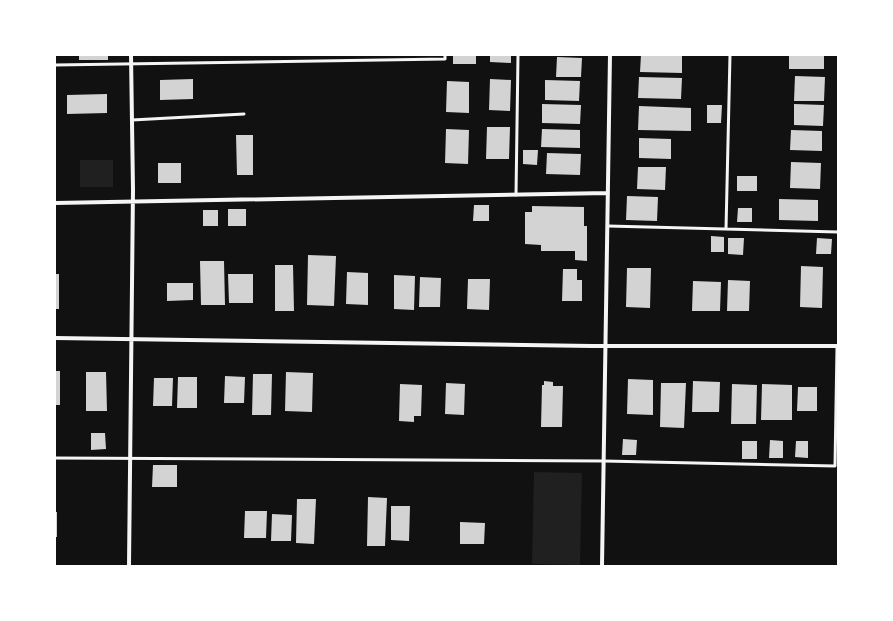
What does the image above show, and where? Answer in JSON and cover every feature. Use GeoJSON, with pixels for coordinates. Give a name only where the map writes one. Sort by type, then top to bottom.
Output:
{"type":"FeatureCollection","features":[{"type":"Feature","properties":{"kind":"street"},"geometry":{"type":"LineString","coordinates":[[129,566],[132,339],[131,55]]}},
{"type":"Feature","properties":{"kind":"street"},"geometry":{"type":"LineString","coordinates":[[602,566],[610,55]]}},
{"type":"Feature","properties":{"kind":"street"},"geometry":{"type":"LineString","coordinates":[[55,203],[608,193]]}},
{"type":"Feature","properties":{"kind":"street"},"geometry":{"type":"LineString","coordinates":[[55,338],[837,347]]}},
{"type":"Feature","properties":{"kind":"lane"},"geometry":{"type":"LineString","coordinates":[[55,65],[445,59],[445,55]]}},
{"type":"Feature","properties":{"kind":"lane"},"geometry":{"type":"LineString","coordinates":[[516,195],[518,55]]}},
{"type":"Feature","properties":{"kind":"lane"},"geometry":{"type":"LineString","coordinates":[[726,229],[730,55]]}},
{"type":"Feature","properties":{"kind":"lane"},"geometry":{"type":"LineString","coordinates":[[132,120],[244,114]]}},
{"type":"Feature","properties":{"kind":"lane"},"geometry":{"type":"LineString","coordinates":[[608,226],[838,232]]}},
{"type":"Feature","properties":{"kind":"lane"},"geometry":{"type":"LineString","coordinates":[[55,458],[130,460],[604,461],[835,466],[837,347]]}},
{"type":"Feature","properties":{"kind":"shaded area"},"geometry":{"type":"Polygon","coordinates":[[[80,160],[113,160],[113,187],[80,187],[80,160]]]}},
{"type":"Feature","properties":{"kind":"shaded area"},"geometry":{"type":"Polygon","coordinates":[[[534,472],[582,473],[580,565],[532,564],[534,472]]]}},
{"type":"Feature","properties":{"kind":"building"},"geometry":{"type":"Polygon","coordinates":[[[79,55],[108,55],[108,60],[79,60],[79,55]]]}},
{"type":"Feature","properties":{"kind":"building"},"geometry":{"type":"Polygon","coordinates":[[[453,55],[476,55],[476,64],[453,64],[453,55]]]}},
{"type":"Feature","properties":{"kind":"building"},"geometry":{"type":"Polygon","coordinates":[[[490,55],[511,55],[511,63],[490,62],[490,55]]]}},
{"type":"Feature","properties":{"kind":"building"},"geometry":{"type":"Polygon","coordinates":[[[641,55],[682,56],[682,73],[640,72],[641,55]]]}},
{"type":"Feature","properties":{"kind":"building"},"geometry":{"type":"Polygon","coordinates":[[[789,55],[824,55],[824,69],[789,69],[789,55]]]}},
{"type":"Feature","properties":{"kind":"building"},"geometry":{"type":"Polygon","coordinates":[[[557,57],[582,58],[581,77],[556,77],[557,57]]]}},
{"type":"Feature","properties":{"kind":"building"},"geometry":{"type":"Polygon","coordinates":[[[795,76],[825,77],[824,101],[794,101],[795,76]]]}},
{"type":"Feature","properties":{"kind":"building"},"geometry":{"type":"Polygon","coordinates":[[[639,77],[682,78],[681,99],[638,98],[639,77]]]}},
{"type":"Feature","properties":{"kind":"building"},"geometry":{"type":"Polygon","coordinates":[[[193,79],[193,99],[160,100],[160,80],[193,79]]]}},
{"type":"Feature","properties":{"kind":"building"},"geometry":{"type":"Polygon","coordinates":[[[490,79],[511,80],[510,111],[489,110],[490,79]]]}},
{"type":"Feature","properties":{"kind":"building"},"geometry":{"type":"Polygon","coordinates":[[[545,80],[580,81],[579,101],[545,100],[545,80]]]}},
{"type":"Feature","properties":{"kind":"building"},"geometry":{"type":"Polygon","coordinates":[[[447,81],[469,82],[469,113],[446,112],[447,81]]]}},
{"type":"Feature","properties":{"kind":"building"},"geometry":{"type":"Polygon","coordinates":[[[107,94],[107,113],[67,114],[67,95],[107,94]]]}},
{"type":"Feature","properties":{"kind":"building"},"geometry":{"type":"Polygon","coordinates":[[[542,104],[581,105],[580,124],[542,123],[542,104]]]}},
{"type":"Feature","properties":{"kind":"building"},"geometry":{"type":"Polygon","coordinates":[[[794,104],[824,105],[823,126],[794,125],[794,104]]]}},
{"type":"Feature","properties":{"kind":"building"},"geometry":{"type":"Polygon","coordinates":[[[707,105],[722,105],[721,123],[707,123],[707,105]]]}},
{"type":"Feature","properties":{"kind":"building"},"geometry":{"type":"Polygon","coordinates":[[[639,106],[691,108],[691,131],[638,130],[639,106]]]}},
{"type":"Feature","properties":{"kind":"building"},"geometry":{"type":"Polygon","coordinates":[[[487,127],[510,127],[509,159],[486,159],[487,127]]]}},
{"type":"Feature","properties":{"kind":"building"},"geometry":{"type":"Polygon","coordinates":[[[446,129],[469,130],[468,164],[445,163],[446,129]]]}},
{"type":"Feature","properties":{"kind":"building"},"geometry":{"type":"Polygon","coordinates":[[[542,129],[580,130],[580,148],[541,147],[542,129]]]}},
{"type":"Feature","properties":{"kind":"building"},"geometry":{"type":"Polygon","coordinates":[[[791,130],[822,131],[822,151],[790,150],[791,130]]]}},
{"type":"Feature","properties":{"kind":"building"},"geometry":{"type":"Polygon","coordinates":[[[236,135],[253,135],[253,175],[237,175],[236,135]]]}},
{"type":"Feature","properties":{"kind":"building"},"geometry":{"type":"Polygon","coordinates":[[[639,138],[671,139],[671,159],[639,158],[639,138]]]}},
{"type":"Feature","properties":{"kind":"building"},"geometry":{"type":"Polygon","coordinates":[[[523,150],[538,150],[537,165],[523,164],[523,150]]]}},
{"type":"Feature","properties":{"kind":"building"},"geometry":{"type":"Polygon","coordinates":[[[547,153],[581,154],[580,175],[546,174],[547,153]]]}},
{"type":"Feature","properties":{"kind":"building"},"geometry":{"type":"Polygon","coordinates":[[[791,162],[821,163],[820,189],[790,188],[791,162]]]}},
{"type":"Feature","properties":{"kind":"building"},"geometry":{"type":"Polygon","coordinates":[[[158,163],[181,163],[181,183],[158,183],[158,163]]]}},
{"type":"Feature","properties":{"kind":"building"},"geometry":{"type":"Polygon","coordinates":[[[638,167],[666,167],[665,190],[637,189],[638,167]]]}},
{"type":"Feature","properties":{"kind":"building"},"geometry":{"type":"Polygon","coordinates":[[[737,176],[757,176],[757,191],[737,191],[737,176]]]}},
{"type":"Feature","properties":{"kind":"building"},"geometry":{"type":"Polygon","coordinates":[[[627,196],[658,197],[657,221],[626,220],[627,196]]]}},
{"type":"Feature","properties":{"kind":"building"},"geometry":{"type":"Polygon","coordinates":[[[779,199],[818,200],[818,221],[779,220],[779,199]]]}},
{"type":"Feature","properties":{"kind":"building"},"geometry":{"type":"Polygon","coordinates":[[[474,205],[489,205],[489,221],[473,221],[474,205]]]}},
{"type":"Feature","properties":{"kind":"building"},"geometry":{"type":"Polygon","coordinates":[[[532,206],[584,207],[584,226],[587,226],[587,261],[575,260],[575,251],[541,251],[541,245],[525,244],[525,212],[532,212],[532,206]]]}},
{"type":"Feature","properties":{"kind":"building"},"geometry":{"type":"Polygon","coordinates":[[[738,208],[752,208],[752,222],[737,222],[738,208]]]}},
{"type":"Feature","properties":{"kind":"building"},"geometry":{"type":"Polygon","coordinates":[[[228,209],[246,209],[246,226],[228,226],[228,209]]]}},
{"type":"Feature","properties":{"kind":"building"},"geometry":{"type":"Polygon","coordinates":[[[203,210],[218,210],[218,226],[203,226],[203,210]]]}},
{"type":"Feature","properties":{"kind":"building"},"geometry":{"type":"Polygon","coordinates":[[[711,236],[724,237],[724,252],[711,252],[711,236]]]}},
{"type":"Feature","properties":{"kind":"building"},"geometry":{"type":"Polygon","coordinates":[[[728,238],[744,238],[743,255],[728,254],[728,238]]]}},
{"type":"Feature","properties":{"kind":"building"},"geometry":{"type":"Polygon","coordinates":[[[817,238],[832,239],[831,254],[816,254],[817,238]]]}},
{"type":"Feature","properties":{"kind":"building"},"geometry":{"type":"Polygon","coordinates":[[[308,255],[336,256],[334,306],[307,305],[308,255]]]}},
{"type":"Feature","properties":{"kind":"building"},"geometry":{"type":"Polygon","coordinates":[[[200,261],[224,261],[225,305],[201,305],[200,261]]]}},
{"type":"Feature","properties":{"kind":"building"},"geometry":{"type":"Polygon","coordinates":[[[275,265],[293,265],[294,311],[275,311],[275,265]]]}},
{"type":"Feature","properties":{"kind":"building"},"geometry":{"type":"Polygon","coordinates":[[[801,266],[823,267],[822,308],[800,307],[801,266]]]}},
{"type":"Feature","properties":{"kind":"building"},"geometry":{"type":"Polygon","coordinates":[[[627,268],[651,268],[650,308],[626,307],[627,268]]]}},
{"type":"Feature","properties":{"kind":"building"},"geometry":{"type":"Polygon","coordinates":[[[563,269],[577,269],[577,280],[582,280],[582,301],[562,301],[563,269]]]}},
{"type":"Feature","properties":{"kind":"building"},"geometry":{"type":"Polygon","coordinates":[[[347,272],[368,273],[368,305],[346,304],[347,272]]]}},
{"type":"Feature","properties":{"kind":"building"},"geometry":{"type":"Polygon","coordinates":[[[55,274],[59,274],[59,309],[55,309],[55,274]]]}},
{"type":"Feature","properties":{"kind":"building"},"geometry":{"type":"Polygon","coordinates":[[[228,274],[253,274],[253,303],[229,303],[228,274]]]}},
{"type":"Feature","properties":{"kind":"building"},"geometry":{"type":"Polygon","coordinates":[[[394,275],[415,276],[414,310],[394,309],[394,275]]]}},
{"type":"Feature","properties":{"kind":"building"},"geometry":{"type":"Polygon","coordinates":[[[420,277],[441,278],[440,307],[419,307],[420,277]]]}},
{"type":"Feature","properties":{"kind":"building"},"geometry":{"type":"Polygon","coordinates":[[[468,279],[490,279],[489,310],[467,309],[468,279]]]}},
{"type":"Feature","properties":{"kind":"building"},"geometry":{"type":"Polygon","coordinates":[[[728,280],[750,281],[749,311],[727,311],[728,280]]]}},
{"type":"Feature","properties":{"kind":"building"},"geometry":{"type":"Polygon","coordinates":[[[693,281],[721,282],[720,311],[692,311],[693,281]]]}},
{"type":"Feature","properties":{"kind":"building"},"geometry":{"type":"Polygon","coordinates":[[[167,283],[193,283],[193,300],[167,301],[167,283]]]}},
{"type":"Feature","properties":{"kind":"building"},"geometry":{"type":"Polygon","coordinates":[[[55,371],[60,371],[60,405],[55,405],[55,371]]]}},
{"type":"Feature","properties":{"kind":"building"},"geometry":{"type":"Polygon","coordinates":[[[86,372],[106,372],[107,411],[86,411],[86,372]]]}},
{"type":"Feature","properties":{"kind":"building"},"geometry":{"type":"Polygon","coordinates":[[[286,372],[313,373],[312,412],[285,411],[286,372]]]}},
{"type":"Feature","properties":{"kind":"building"},"geometry":{"type":"Polygon","coordinates":[[[253,374],[272,374],[271,415],[252,415],[253,374]]]}},
{"type":"Feature","properties":{"kind":"building"},"geometry":{"type":"Polygon","coordinates":[[[225,376],[245,377],[244,403],[224,403],[225,376]]]}},
{"type":"Feature","properties":{"kind":"building"},"geometry":{"type":"Polygon","coordinates":[[[178,377],[197,377],[197,408],[177,408],[178,377]]]}},
{"type":"Feature","properties":{"kind":"building"},"geometry":{"type":"Polygon","coordinates":[[[154,378],[173,378],[172,406],[153,406],[154,378]]]}},
{"type":"Feature","properties":{"kind":"building"},"geometry":{"type":"Polygon","coordinates":[[[628,379],[653,380],[653,415],[627,414],[628,379]]]}},
{"type":"Feature","properties":{"kind":"building"},"geometry":{"type":"Polygon","coordinates":[[[544,381],[553,382],[553,386],[563,386],[562,427],[541,427],[542,385],[544,385],[544,381]]]}},
{"type":"Feature","properties":{"kind":"building"},"geometry":{"type":"Polygon","coordinates":[[[693,381],[720,382],[719,412],[692,412],[693,381]]]}},
{"type":"Feature","properties":{"kind":"building"},"geometry":{"type":"Polygon","coordinates":[[[446,383],[465,384],[464,415],[445,414],[446,383]]]}},
{"type":"Feature","properties":{"kind":"building"},"geometry":{"type":"Polygon","coordinates":[[[661,383],[686,383],[684,428],[660,427],[661,383]]]}},
{"type":"Feature","properties":{"kind":"building"},"geometry":{"type":"Polygon","coordinates":[[[400,384],[422,385],[421,416],[414,416],[414,422],[399,421],[400,384]]]}},
{"type":"Feature","properties":{"kind":"building"},"geometry":{"type":"Polygon","coordinates":[[[732,384],[757,385],[756,424],[731,424],[732,384]]]}},
{"type":"Feature","properties":{"kind":"building"},"geometry":{"type":"Polygon","coordinates":[[[762,384],[792,385],[792,420],[761,420],[762,384]]]}},
{"type":"Feature","properties":{"kind":"building"},"geometry":{"type":"Polygon","coordinates":[[[798,387],[817,387],[817,411],[797,411],[798,387]]]}},
{"type":"Feature","properties":{"kind":"building"},"geometry":{"type":"Polygon","coordinates":[[[91,433],[105,433],[106,449],[91,450],[91,433]]]}},
{"type":"Feature","properties":{"kind":"building"},"geometry":{"type":"Polygon","coordinates":[[[623,439],[637,440],[636,455],[622,455],[623,439]]]}},
{"type":"Feature","properties":{"kind":"building"},"geometry":{"type":"Polygon","coordinates":[[[770,440],[783,441],[783,458],[769,458],[770,440]]]}},
{"type":"Feature","properties":{"kind":"building"},"geometry":{"type":"Polygon","coordinates":[[[742,441],[757,441],[757,459],[742,459],[742,441]]]}},
{"type":"Feature","properties":{"kind":"building"},"geometry":{"type":"Polygon","coordinates":[[[796,441],[808,441],[808,458],[795,457],[796,441]]]}},
{"type":"Feature","properties":{"kind":"building"},"geometry":{"type":"Polygon","coordinates":[[[153,465],[177,465],[177,487],[152,487],[153,465]]]}},
{"type":"Feature","properties":{"kind":"building"},"geometry":{"type":"Polygon","coordinates":[[[368,497],[387,498],[385,546],[367,546],[368,497]]]}},
{"type":"Feature","properties":{"kind":"building"},"geometry":{"type":"Polygon","coordinates":[[[297,499],[316,499],[314,544],[296,543],[297,499]]]}},
{"type":"Feature","properties":{"kind":"building"},"geometry":{"type":"Polygon","coordinates":[[[391,506],[410,506],[409,541],[391,540],[391,506]]]}},
{"type":"Feature","properties":{"kind":"building"},"geometry":{"type":"Polygon","coordinates":[[[245,511],[267,511],[266,538],[244,538],[245,511]]]}},
{"type":"Feature","properties":{"kind":"building"},"geometry":{"type":"Polygon","coordinates":[[[55,512],[57,512],[57,537],[55,537],[55,512]]]}},
{"type":"Feature","properties":{"kind":"building"},"geometry":{"type":"Polygon","coordinates":[[[272,514],[292,515],[291,541],[271,541],[272,514]]]}},
{"type":"Feature","properties":{"kind":"building"},"geometry":{"type":"Polygon","coordinates":[[[460,522],[485,523],[484,544],[460,544],[460,522]]]}}]}
